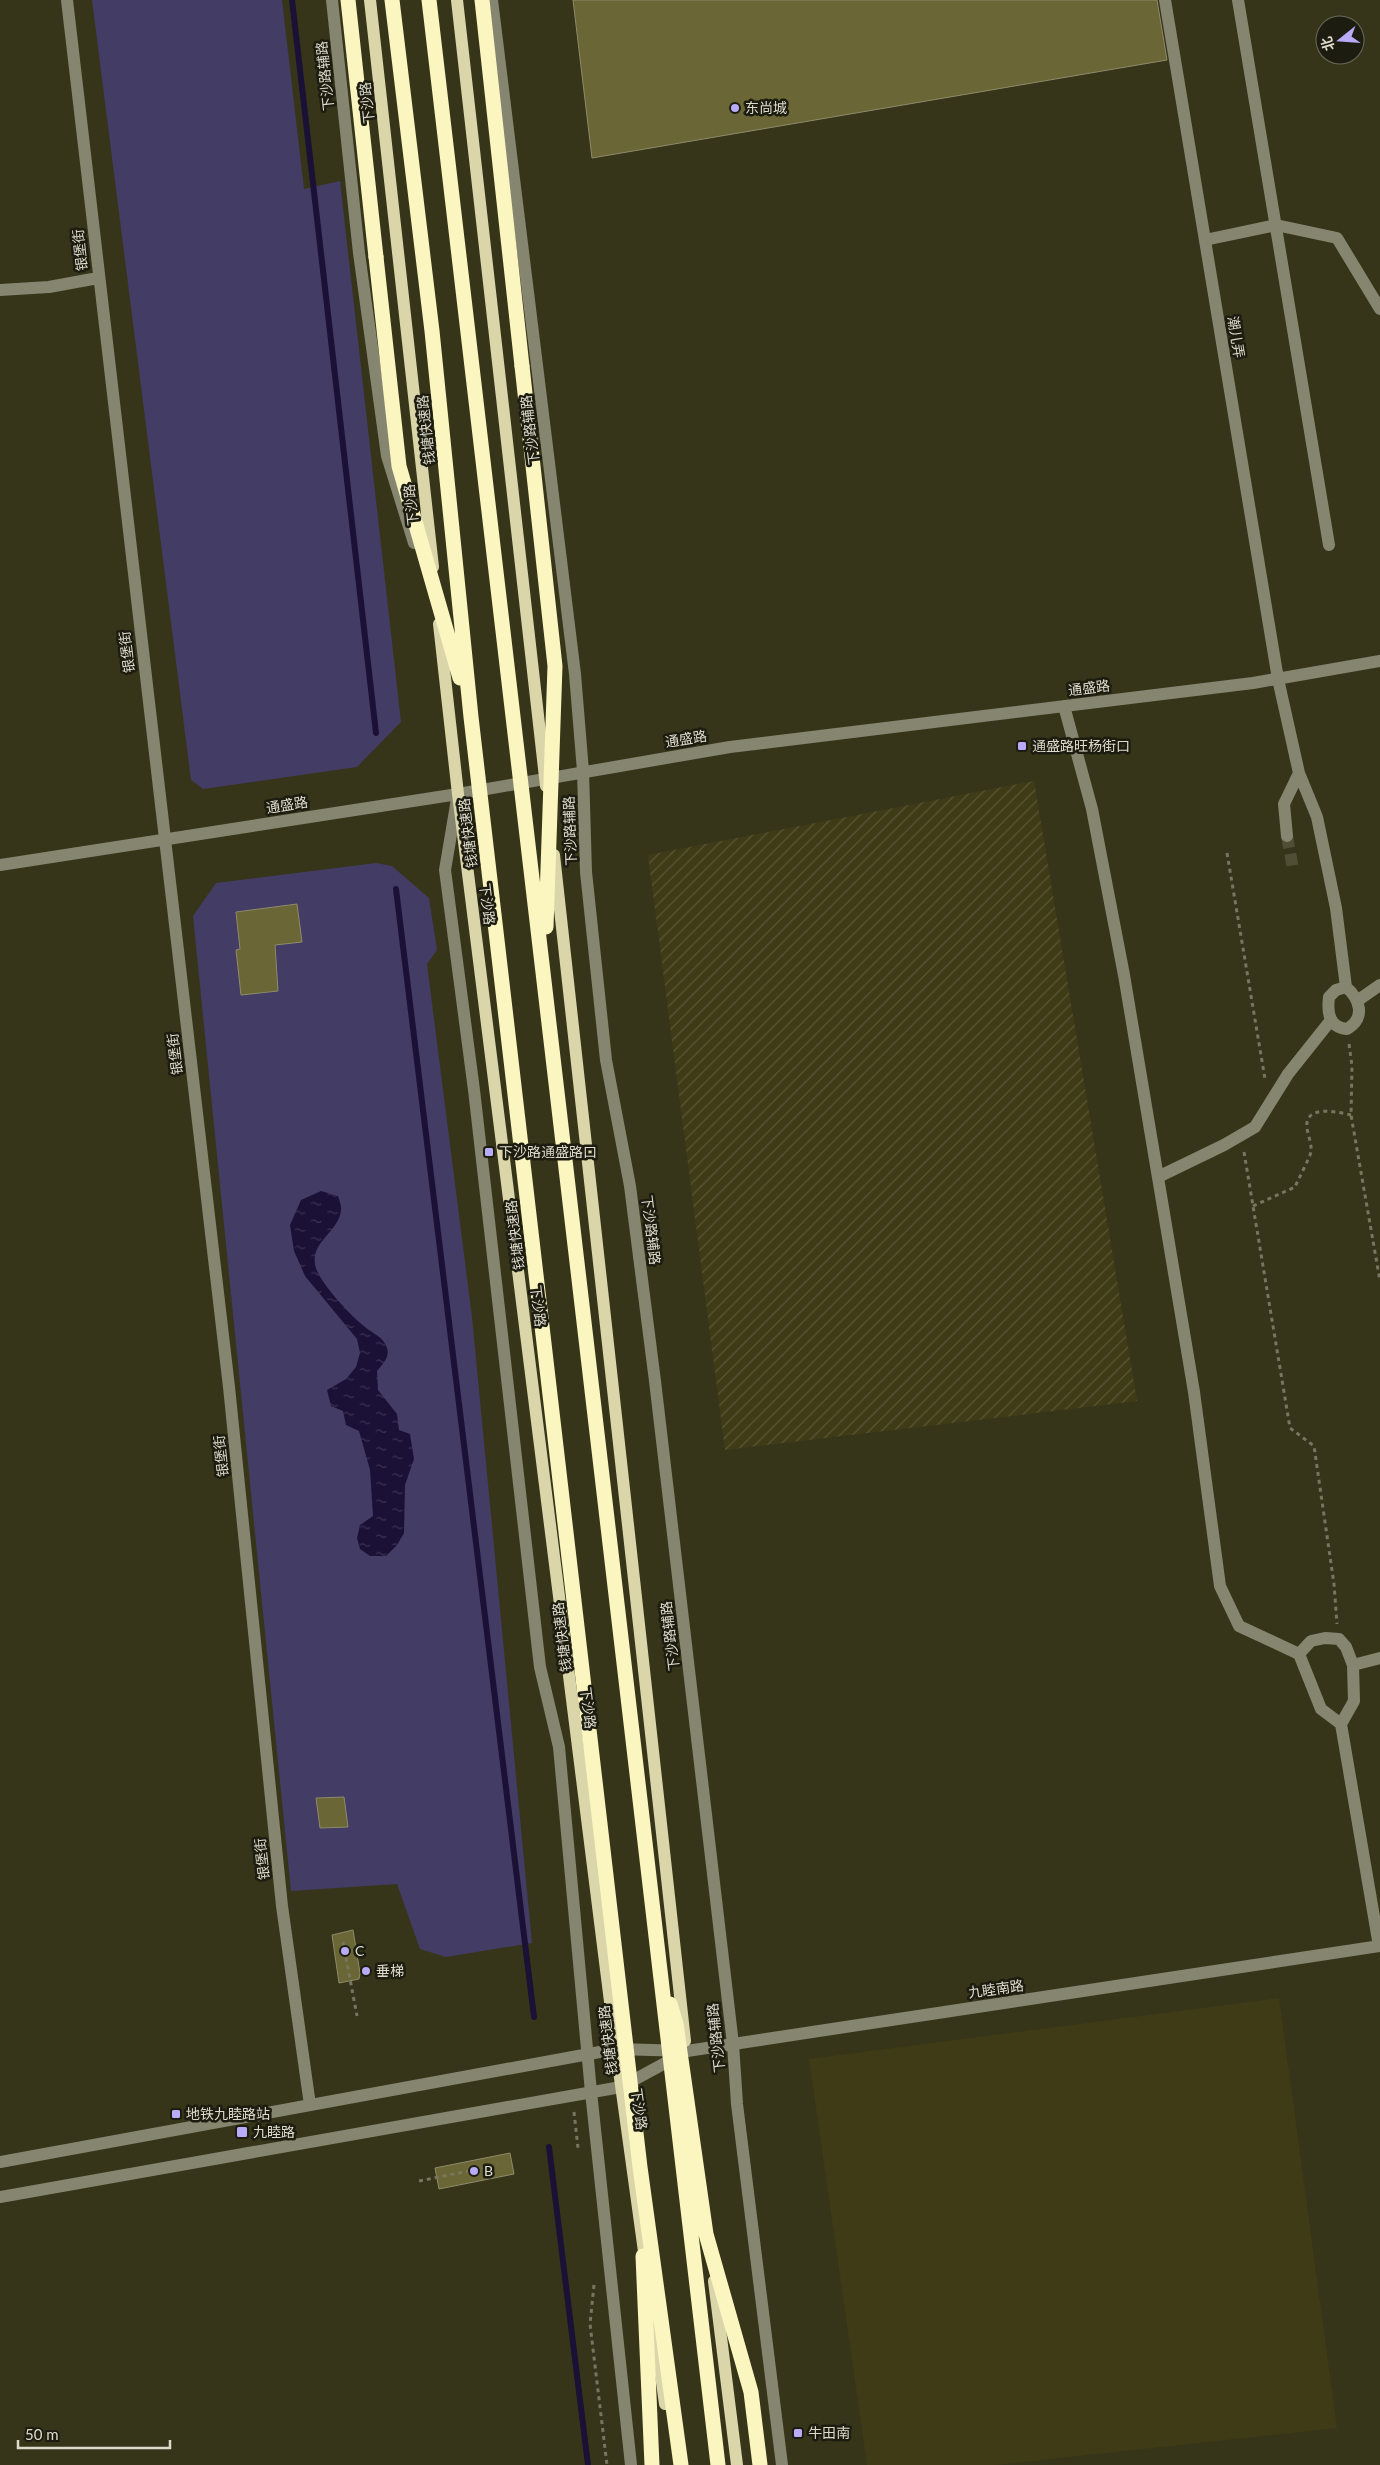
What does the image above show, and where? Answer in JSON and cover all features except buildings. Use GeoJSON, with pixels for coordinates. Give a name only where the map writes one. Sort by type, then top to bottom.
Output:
{"type":"FeatureCollection","features":[{"type":"Feature","properties":{"kind":"highway"},"geometry":{"type":"LineString","coordinates":[[348,0],[399,466],[471,717]]}},
{"type":"Feature","properties":{"kind":"highway","name":"钱塘快速路"},"geometry":{"type":"LineString","coordinates":[[392,0],[432,331],[471,717],[640,2167],[681,2465]]}},
{"type":"Feature","properties":{"kind":"highway"},"geometry":{"type":"LineString","coordinates":[[429,0],[718,2465]]}},
{"type":"Feature","properties":{"kind":"highway"},"geometry":{"type":"LineString","coordinates":[[482,0],[554,666],[545,979]]}},
{"type":"Feature","properties":{"kind":"highway"},"geometry":{"type":"LineString","coordinates":[[658,1964],[676,2024],[706,2234],[751,2392],[760,2465]]}},
{"type":"Feature","properties":{"kind":"highway"},"geometry":{"type":"LineString","coordinates":[[640,2167],[652,2465]]}},
{"type":"Feature","properties":{"kind":"main road","name":"下沙路"},"geometry":{"type":"LineString","coordinates":[[370,0],[458,794],[616,2049],[674,2465]]}},
{"type":"Feature","properties":{"kind":"main road"},"geometry":{"type":"LineString","coordinates":[[457,0],[687,2051],[737,2465]]}},
{"type":"Feature","properties":{"kind":"street","name":"银堡街"},"geometry":{"type":"LineString","coordinates":[[67,0],[229,1387],[282,1906],[310,2105]]}},
{"type":"Feature","properties":{"kind":"street","name":"下沙路辅路"},"geometry":{"type":"LineString","coordinates":[[332,0],[359,253],[387,456],[438,618]]}},
{"type":"Feature","properties":{"kind":"street","name":"下沙路辅路"},"geometry":{"type":"LineString","coordinates":[[492,0],[574,664],[584,771],[586,872],[606,1060],[630,1186],[654,1371],[733,2044],[738,2114],[782,2465]]}},
{"type":"Feature","properties":{"kind":"street","name":"潮儿弄"},"geometry":{"type":"LineString","coordinates":[[1165,0],[1278,679],[1299,773],[1317,817],[1336,908],[1346,987]]}},
{"type":"Feature","properties":{"kind":"street"},"geometry":{"type":"LineString","coordinates":[[1238,0],[1329,545]]}},
{"type":"Feature","properties":{"kind":"street"},"geometry":{"type":"LineString","coordinates":[[1205,240],[1276,225],[1337,238],[1380,309]]}},
{"type":"Feature","properties":{"kind":"street"},"geometry":{"type":"LineString","coordinates":[[0,290],[49,287],[98,278]]}},
{"type":"Feature","properties":{"kind":"street","name":"通盛路"},"geometry":{"type":"LineString","coordinates":[[0,864],[458,794],[545,777],[730,747],[1278,679],[1380,662]]}},
{"type":"Feature","properties":{"kind":"street"},"geometry":{"type":"LineString","coordinates":[[1064,706],[1092,809],[1124,975],[1194,1392],[1220,1586],[1238,1626],[1299,1654],[1321,1709],[1341,1724]]}},
{"type":"Feature","properties":{"kind":"street"},"geometry":{"type":"LineString","coordinates":[[1287,836],[1284,804],[1299,773]]}},
{"type":"Feature","properties":{"kind":"street"},"geometry":{"type":"LineString","coordinates":[[458,794],[445,870],[476,1109],[540,1667],[559,1748],[587,2054],[631,2465]]}},
{"type":"Feature","properties":{"kind":"street"},"geometry":{"type":"LineString","coordinates":[[1357,1001],[1380,986]]}},
{"type":"Feature","properties":{"kind":"street"},"geometry":{"type":"LineString","coordinates":[[1346,987],[1357,1001],[1360,1007],[1359,1016],[1353,1026],[1347,1029],[1336,1025],[1331,1020],[1328,1014],[1329,997],[1336,990],[1346,987]]}},
{"type":"Feature","properties":{"kind":"street"},"geometry":{"type":"LineString","coordinates":[[1158,1177],[1255,1126],[1299,1058],[1331,1020]]}},
{"type":"Feature","properties":{"kind":"street"},"geometry":{"type":"LineString","coordinates":[[1299,1654],[1311,1641],[1325,1638],[1338,1639],[1346,1647],[1353,1665],[1354,1701],[1341,1724],[1380,1946]]}},
{"type":"Feature","properties":{"kind":"street"},"geometry":{"type":"LineString","coordinates":[[1353,1665],[1380,1658]]}},
{"type":"Feature","properties":{"kind":"street","name":"九睦南路"},"geometry":{"type":"LineString","coordinates":[[616,2049],[687,2051],[1380,1946]]}},
{"type":"Feature","properties":{"kind":"street"},"geometry":{"type":"LineString","coordinates":[[0,2162],[616,2049]]}},
{"type":"Feature","properties":{"kind":"street"},"geometry":{"type":"LineString","coordinates":[[0,2197],[621,2087],[687,2051]]}},
{"type":"Feature","properties":{"kind":"path"},"geometry":{"type":"LineString","coordinates":[[1227,853],[1269,1105]]}},
{"type":"Feature","properties":{"kind":"path"},"geometry":{"type":"LineString","coordinates":[[1347,1029],[1352,1066],[1351,1115],[1380,1281]]}},
{"type":"Feature","properties":{"kind":"path"},"geometry":{"type":"LineString","coordinates":[[1253,1206],[1295,1187],[1305,1162],[1310,1156],[1311,1149],[1306,1126],[1309,1118],[1318,1111],[1331,1110],[1351,1115]]}},
{"type":"Feature","properties":{"kind":"path"},"geometry":{"type":"LineString","coordinates":[[1241,1135],[1290,1428],[1314,1446],[1334,1584],[1338,1639]]}},
{"type":"Feature","properties":{"kind":"path"},"geometry":{"type":"LineString","coordinates":[[343,1942],[357,2016]]}},
{"type":"Feature","properties":{"kind":"path"},"geometry":{"type":"LineString","coordinates":[[572,2096],[579,2154]]}},
{"type":"Feature","properties":{"kind":"path"},"geometry":{"type":"LineString","coordinates":[[419,2181],[498,2165]]}},
{"type":"Feature","properties":{"kind":"path"},"geometry":{"type":"LineString","coordinates":[[594,2280],[590,2324],[607,2465]]}},
{"type":"Feature","properties":{"kind":"shaded area"},"geometry":{"type":"Polygon","coordinates":[[[92,0],[282,0],[304,189],[340,181],[401,722],[357,767],[203,789],[191,780],[92,0]]]}},
{"type":"Feature","properties":{"kind":"shaded area"},"geometry":{"type":"Polygon","coordinates":[[[1034,781],[1137,1401],[725,1450],[648,855],[1034,781]]]}},
{"type":"Feature","properties":{"kind":"shaded area"},"geometry":{"type":"Polygon","coordinates":[[[376,863],[392,866],[429,898],[437,950],[427,964],[472,1317],[532,1943],[446,1957],[420,1949],[397,1884],[291,1891],[193,916],[216,883],[376,863]]]}},
{"type":"Feature","properties":{"kind":"shaded area"},"geometry":{"type":"Polygon","coordinates":[[[1279,1998],[1337,2428],[995,2465],[867,2465],[809,2059],[1279,1998]]]}},
{"type":"Feature","properties":{"kind":"water"},"geometry":{"type":"Polygon","coordinates":[[[321,1191],[338,1196],[341,1209],[335,1226],[316,1252],[316,1268],[330,1291],[345,1308],[365,1327],[381,1338],[385,1344],[388,1351],[384,1363],[377,1371],[378,1390],[397,1414],[399,1430],[410,1434],[414,1459],[405,1485],[404,1533],[397,1545],[386,1556],[370,1556],[360,1549],[357,1538],[360,1525],[373,1516],[370,1470],[359,1431],[346,1425],[343,1411],[331,1406],[327,1390],[346,1379],[356,1367],[360,1353],[357,1339],[305,1276],[294,1251],[290,1225],[301,1200],[321,1191]]]}},
{"type":"Feature","properties":{"kind":"waterway"},"geometry":{"type":"LineString","coordinates":[[292,0],[376,733]]}},
{"type":"Feature","properties":{"kind":"waterway"},"geometry":{"type":"LineString","coordinates":[[396,889],[534,2017]]}},
{"type":"Feature","properties":{"kind":"waterway"},"geometry":{"type":"LineString","coordinates":[[549,2147],[588,2465]]}},
{"type":"Feature","properties":{"kind":"tunnel"},"geometry":{"type":"LineString","coordinates":[[1287,836],[1293,869]]}},
{"type":"Feature","properties":{"kind":"place","name":"东尚城"},"geometry":{"type":"Point","coordinates":[735,108]}},
{"type":"Feature","properties":{"kind":"place","name":"通盛路旺杨街口"},"geometry":{"type":"Point","coordinates":[1022,746]}},
{"type":"Feature","properties":{"kind":"place","name":"下沙路通盛路口"},"geometry":{"type":"Point","coordinates":[489,1152]}},
{"type":"Feature","properties":{"kind":"place","name":"C"},"geometry":{"type":"Point","coordinates":[345,1951]}},
{"type":"Feature","properties":{"kind":"place","name":"垂梯"},"geometry":{"type":"Point","coordinates":[366,1971]}},
{"type":"Feature","properties":{"kind":"place","name":"地铁九睦路站"},"geometry":{"type":"Point","coordinates":[176,2114]}},
{"type":"Feature","properties":{"kind":"place","name":"九睦路"},"geometry":{"type":"Point","coordinates":[242,2132]}},
{"type":"Feature","properties":{"kind":"place","name":"B"},"geometry":{"type":"Point","coordinates":[474,2171]}},
{"type":"Feature","properties":{"kind":"place","name":"牛田南"},"geometry":{"type":"Point","coordinates":[798,2433]}}]}
